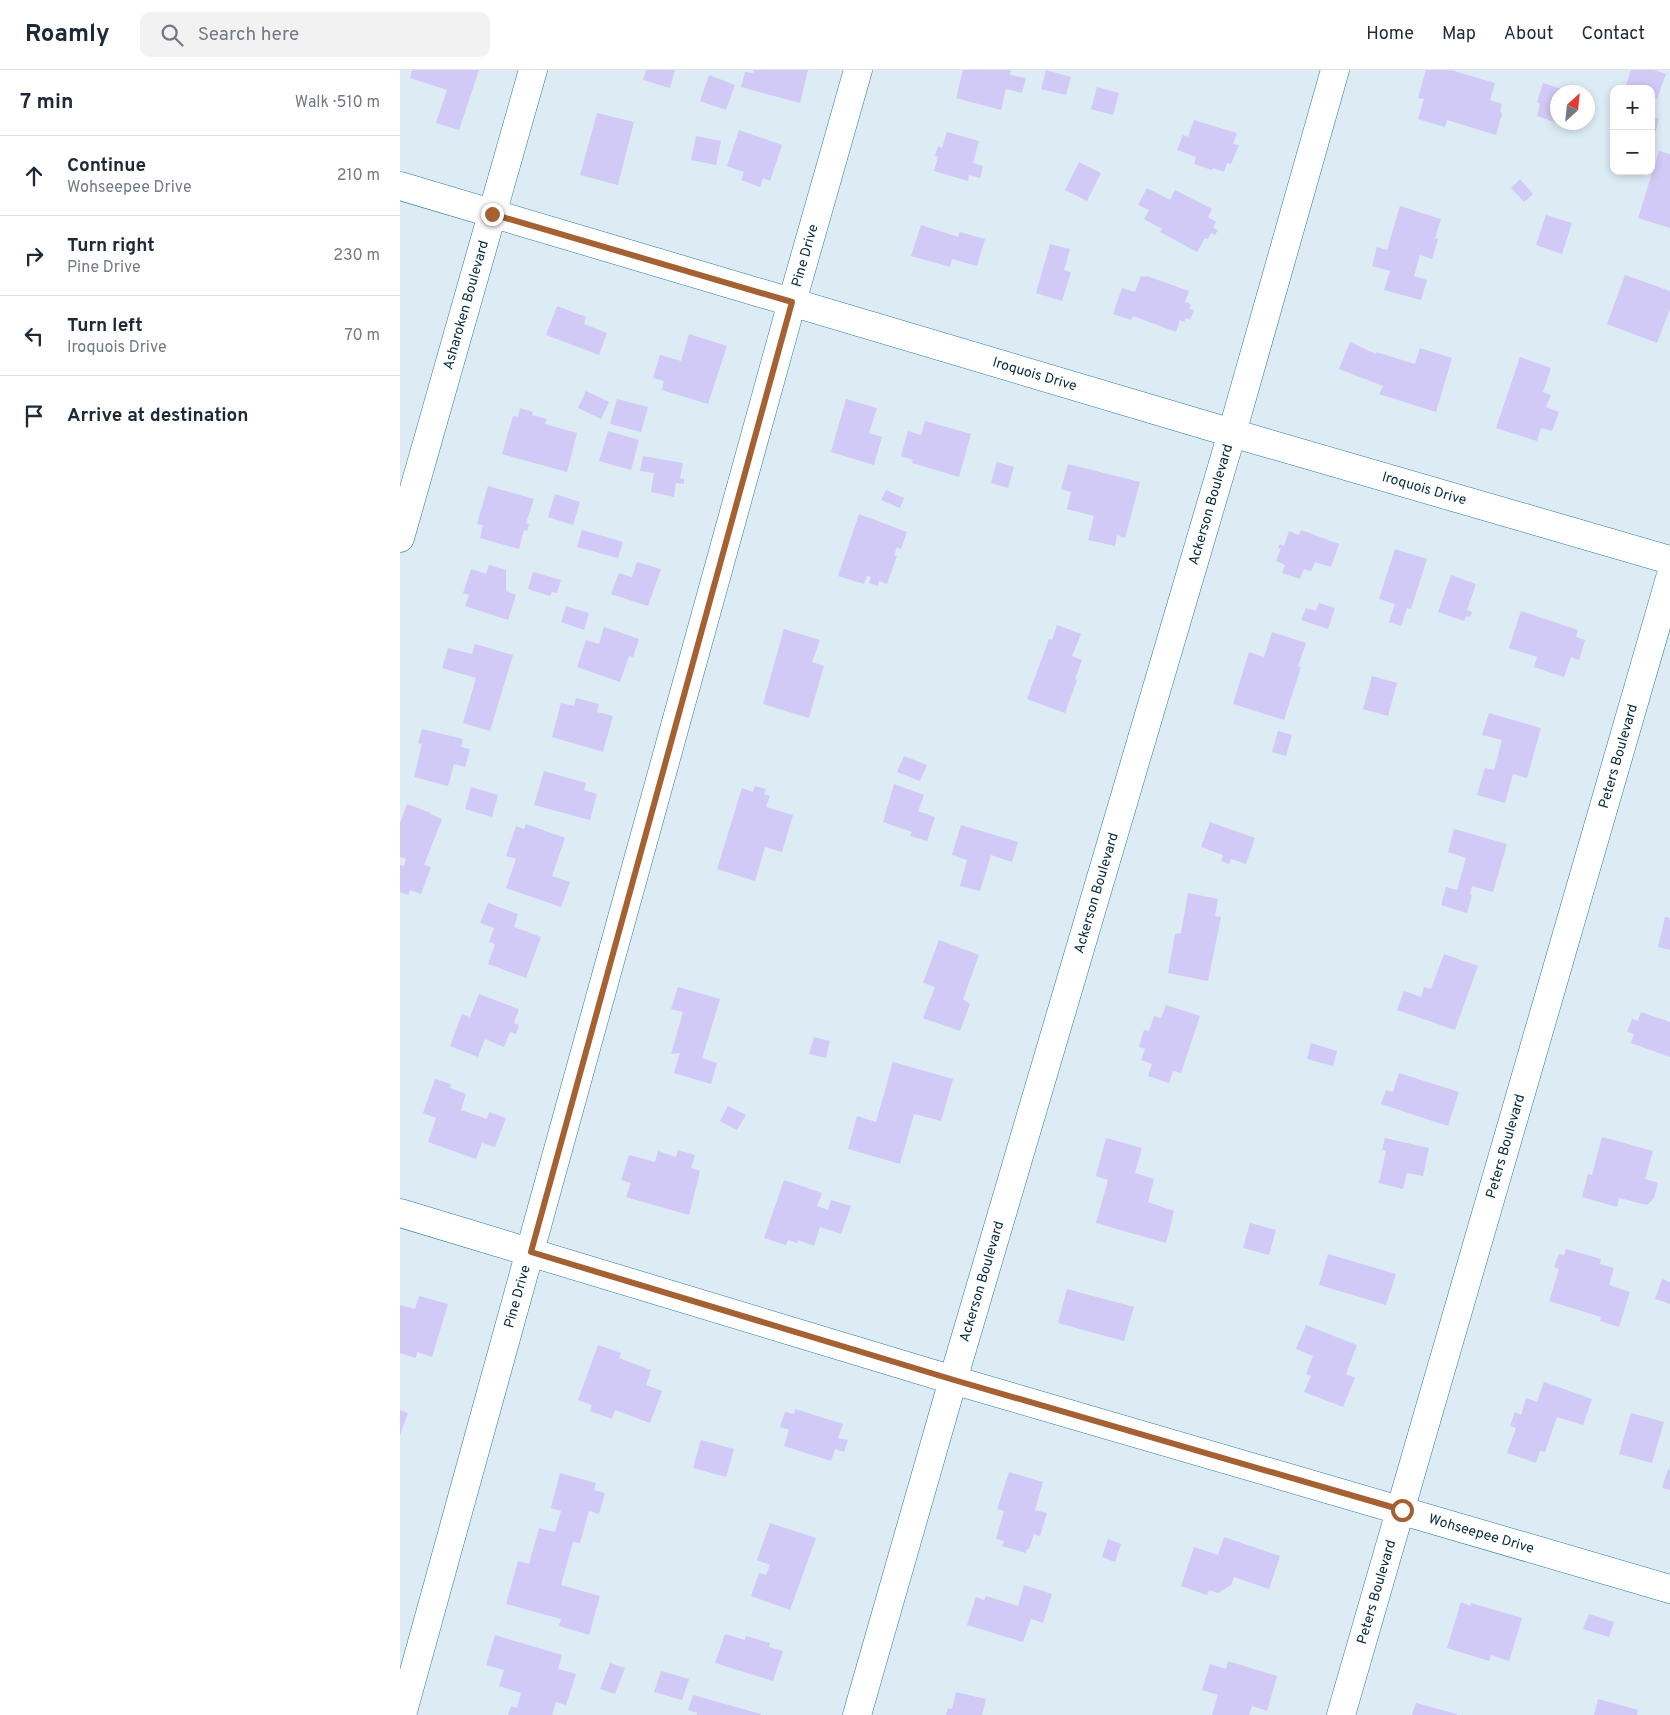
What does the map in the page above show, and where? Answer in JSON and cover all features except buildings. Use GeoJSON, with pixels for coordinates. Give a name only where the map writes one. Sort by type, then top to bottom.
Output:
{"type":"FeatureCollection","features":[{"type":"Feature","properties":{"kind":"street","name":"Asharoken Boulevard"},"geometry":{"type":"LineString","coordinates":[[400,538],[532,70]]}},
{"type":"Feature","properties":{"kind":"street","name":"Pine Drive"},"geometry":{"type":"LineString","coordinates":[[402,1715],[792,302],[858,70]]}},
{"type":"Feature","properties":{"kind":"street","name":"Ackerson Boulevard"},"geometry":{"type":"LineString","coordinates":[[857,1715],[1232,434],[1335,70]]}},
{"type":"Feature","properties":{"kind":"street","name":"Iroquois Drive"},"geometry":{"type":"LineString","coordinates":[[400,186],[1232,434],[1670,560]]}},
{"type":"Feature","properties":{"kind":"street","name":"Peters Boulevard"},"geometry":{"type":"LineString","coordinates":[[1341,1715],[1402,1510],[1670,578]]}},
{"type":"Feature","properties":{"kind":"street","name":"Wohseepee Drive"},"geometry":{"type":"LineString","coordinates":[[400,1213],[954,1380],[1670,1589]]}},
{"type":"Feature","properties":{"kind":"route"},"geometry":{"type":"LineString","coordinates":[[492,214],[792,302],[531,1252],[954,1380],[1402,1510]]}}]}
